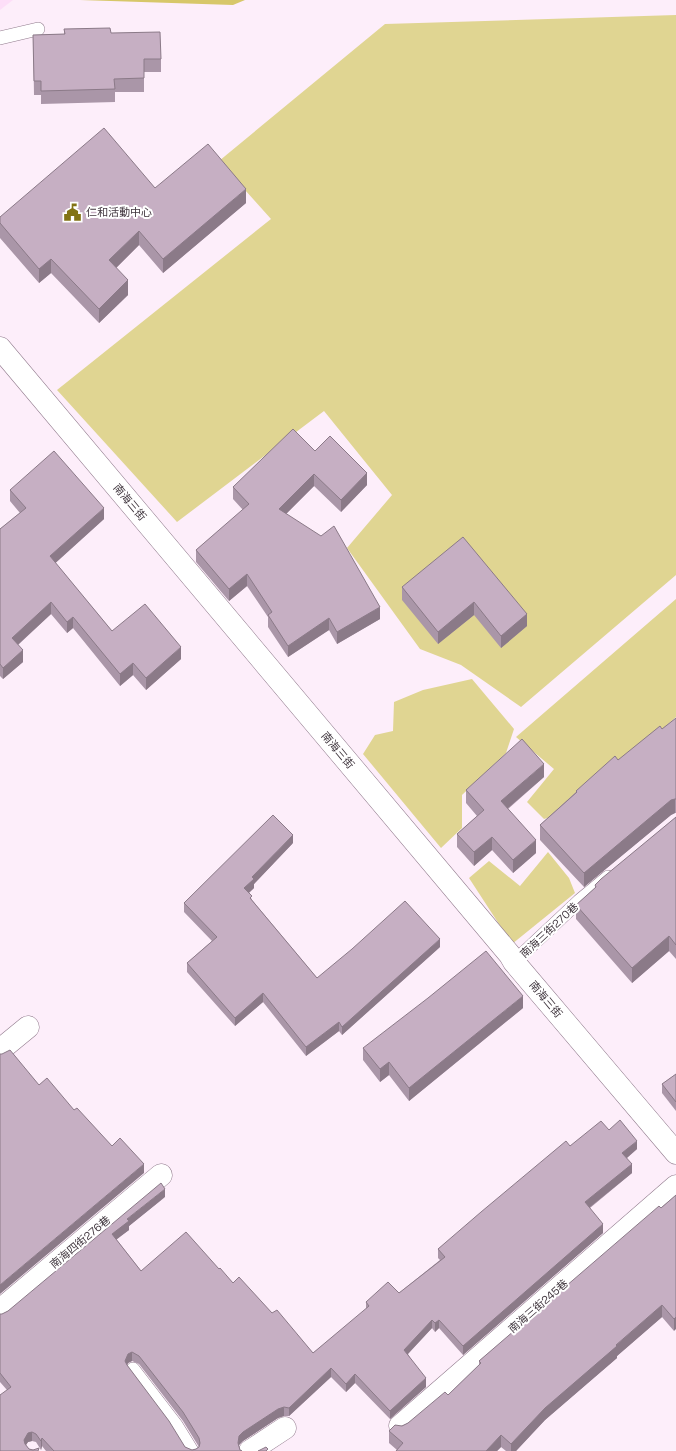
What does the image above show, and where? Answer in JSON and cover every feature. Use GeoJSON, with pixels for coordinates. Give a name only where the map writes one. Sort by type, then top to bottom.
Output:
{"type":"FeatureCollection","features":[{"type":"Feature","properties":{"kind":"street","name":"南海三街"},"geometry":{"type":"LineString","coordinates":[[0,348],[500,943],[514,962],[676,1153]]}},
{"type":"Feature","properties":{"kind":"street"},"geometry":{"type":"LineString","coordinates":[[0,1050],[28,1027]]}},
{"type":"Feature","properties":{"kind":"street","name":"南海四街276巷"},"geometry":{"type":"LineString","coordinates":[[0,1310],[161,1175]]}},
{"type":"Feature","properties":{"kind":"street","name":"南海三街245巷"},"geometry":{"type":"LineString","coordinates":[[400,1426],[676,1186]]}},
{"type":"Feature","properties":{"kind":"street"},"geometry":{"type":"LineString","coordinates":[[250,1451],[285,1428]]}},
{"type":"Feature","properties":{"kind":"lane"},"geometry":{"type":"LineString","coordinates":[[0,38],[38,29]]}},
{"type":"Feature","properties":{"kind":"lane","name":"南海三街270巷"},"geometry":{"type":"LineString","coordinates":[[514,962],[579,901],[615,871]]}},
{"type":"Feature","properties":{"kind":"lane"},"geometry":{"type":"LineString","coordinates":[[133,1369],[176,1425],[192,1451]]}},
{"type":"Feature","properties":{"kind":"shaded area"},"geometry":{"type":"Polygon","coordinates":[[[0,0],[13,0],[0,10],[0,0]]]}},
{"type":"Feature","properties":{"kind":"shaded area"},"geometry":{"type":"Polygon","coordinates":[[[80,0],[245,0],[233,5],[80,0]]]}},
{"type":"Feature","properties":{"kind":"shaded area"},"geometry":{"type":"Polygon","coordinates":[[[676,15],[676,575],[521,707],[461,665],[420,649],[347,548],[392,495],[324,411],[177,522],[57,390],[271,219],[219,161],[385,24],[676,15]]]}},
{"type":"Feature","properties":{"kind":"shaded area"},"geometry":{"type":"Polygon","coordinates":[[[676,599],[676,717],[621,766],[560,814],[544,819],[527,802],[554,769],[516,737],[676,599]]]}},
{"type":"Feature","properties":{"kind":"shaded area"},"geometry":{"type":"Polygon","coordinates":[[[472,679],[514,729],[506,753],[462,795],[462,828],[441,848],[363,754],[375,735],[393,731],[394,702],[423,690],[472,679]]]}},
{"type":"Feature","properties":{"kind":"shaded area"},"geometry":{"type":"Polygon","coordinates":[[[548,852],[569,878],[575,893],[512,944],[469,878],[489,861],[520,886],[548,852]]]}},
{"type":"Feature","properties":{"kind":"building"},"geometry":{"type":"Polygon","coordinates":[[[110,28],[111,33],[160,32],[161,59],[144,59],[144,78],[114,79],[115,89],[41,91],[41,81],[34,81],[33,35],[65,34],[64,29],[110,28]]]}},
{"type":"Feature","properties":{"kind":"building"},"geometry":{"type":"Polygon","coordinates":[[[104,128],[155,188],[208,144],[246,189],[163,259],[139,231],[109,260],[128,280],[99,309],[51,259],[39,269],[0,223],[0,217],[104,128]]]}},
{"type":"Feature","properties":{"kind":"building"},"geometry":{"type":"Polygon","coordinates":[[[293,429],[315,451],[330,436],[367,473],[341,500],[314,474],[279,509],[321,536],[334,526],[380,607],[337,632],[329,618],[288,646],[268,615],[272,612],[247,574],[229,589],[196,550],[249,504],[233,487],[293,429]]]}},
{"type":"Feature","properties":{"kind":"building"},"geometry":{"type":"Polygon","coordinates":[[[54,451],[104,508],[50,556],[112,631],[145,604],[181,647],[146,678],[133,663],[120,674],[73,617],[67,622],[51,602],[12,638],[23,650],[3,668],[0,664],[0,529],[26,508],[10,490],[54,451]]]}},
{"type":"Feature","properties":{"kind":"building"},"geometry":{"type":"Polygon","coordinates":[[[463,537],[527,614],[501,636],[474,602],[438,632],[402,587],[463,537]]]}},
{"type":"Feature","properties":{"kind":"building"},"geometry":{"type":"Polygon","coordinates":[[[676,718],[676,799],[671,800],[584,873],[540,825],[615,756],[618,760],[660,726],[662,729],[676,718]]]}},
{"type":"Feature","properties":{"kind":"building"},"geometry":{"type":"Polygon","coordinates":[[[522,739],[544,764],[501,801],[536,840],[513,860],[492,837],[474,852],[457,834],[484,810],[466,790],[522,739]]]}},
{"type":"Feature","properties":{"kind":"building"},"geometry":{"type":"Polygon","coordinates":[[[273,815],[293,835],[252,877],[254,879],[244,888],[252,896],[250,898],[317,978],[352,949],[405,901],[440,939],[342,1027],[339,1022],[306,1047],[263,993],[235,1018],[187,963],[217,937],[184,903],[273,815]]]}},
{"type":"Feature","properties":{"kind":"building"},"geometry":{"type":"Polygon","coordinates":[[[676,817],[676,945],[669,936],[632,968],[576,905],[596,887],[595,885],[601,879],[676,817]]]}},
{"type":"Feature","properties":{"kind":"building"},"geometry":{"type":"Polygon","coordinates":[[[486,951],[523,996],[409,1088],[389,1062],[380,1069],[363,1048],[486,951]]]}},
{"type":"Feature","properties":{"kind":"building"},"geometry":{"type":"Polygon","coordinates":[[[10,1050],[39,1085],[47,1078],[74,1110],[77,1108],[112,1146],[120,1138],[144,1164],[0,1285],[0,1054],[10,1050]]]}},
{"type":"Feature","properties":{"kind":"building"},"geometry":{"type":"Polygon","coordinates":[[[676,1074],[676,1102],[662,1084],[676,1074]]]}},
{"type":"Feature","properties":{"kind":"building"},"geometry":{"type":"Polygon","coordinates":[[[620,1120],[637,1141],[622,1153],[632,1164],[585,1202],[603,1224],[463,1346],[439,1320],[435,1323],[432,1320],[404,1350],[426,1378],[390,1411],[355,1374],[346,1384],[331,1368],[289,1408],[284,1407],[278,1409],[243,1432],[239,1436],[238,1443],[240,1450],[242,1451],[54,1451],[42,1438],[41,1441],[36,1434],[32,1432],[28,1433],[24,1440],[25,1444],[29,1449],[33,1450],[39,1448],[38,1451],[0,1451],[0,1395],[11,1387],[0,1373],[0,1314],[8,1311],[161,1183],[165,1189],[127,1219],[129,1221],[112,1234],[141,1271],[186,1232],[233,1283],[239,1277],[272,1313],[277,1310],[313,1353],[369,1306],[366,1302],[388,1282],[399,1293],[445,1257],[438,1249],[566,1141],[570,1146],[601,1121],[609,1130],[620,1120]],[[132,1352],[128,1354],[125,1361],[127,1365],[169,1421],[185,1447],[192,1450],[196,1449],[199,1447],[199,1438],[183,1412],[139,1356],[132,1352]]]}},
{"type":"Feature","properties":{"kind":"building"},"geometry":{"type":"Polygon","coordinates":[[[676,1195],[676,1317],[674,1319],[662,1305],[545,1408],[511,1444],[501,1435],[486,1451],[396,1451],[403,1443],[389,1431],[395,1425],[402,1426],[408,1423],[445,1392],[448,1395],[481,1363],[479,1361],[659,1206],[661,1208],[676,1195]]]}},
{"type":"Feature","properties":{"kind":"building"},"geometry":{"type":"Polygon","coordinates":[[[266,1447],[268,1449],[266,1451],[258,1451],[266,1447]]]}},
{"type":"Feature","properties":{"kind":"place","name":"仁和活動中心"},"geometry":{"type":"Point","coordinates":[73,212]}}]}
